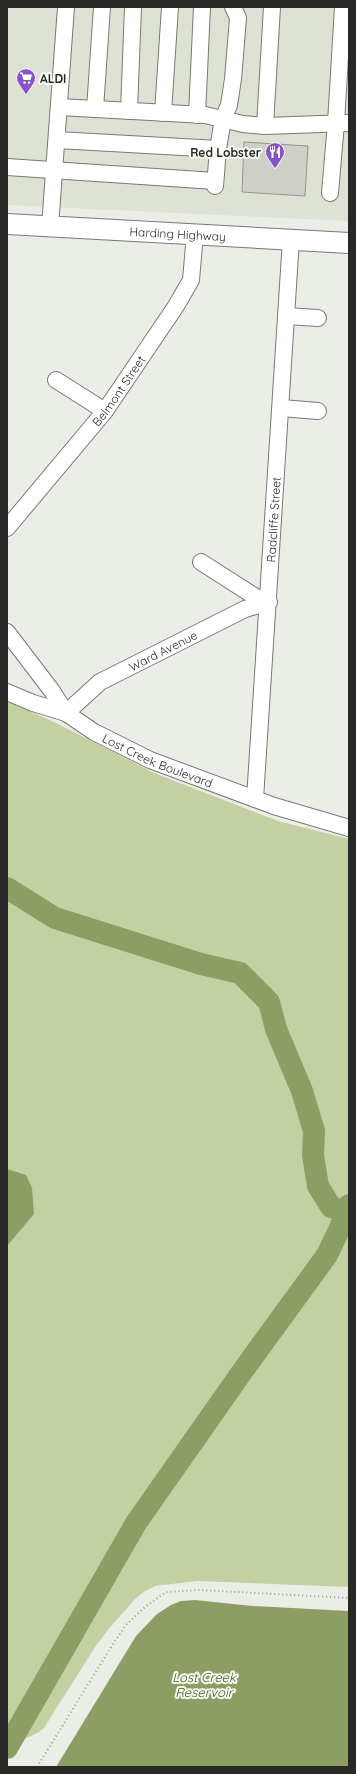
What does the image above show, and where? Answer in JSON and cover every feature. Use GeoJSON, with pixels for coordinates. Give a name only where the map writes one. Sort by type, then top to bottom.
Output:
{"type":"FeatureCollection","features":[{"type":"Feature","properties":{"kind":"main road","name":"Harding Highway"},"geometry":{"type":"LineString","coordinates":[[7,224],[349,243]]}},
{"type":"Feature","properties":{"kind":"street"},"geometry":{"type":"LineString","coordinates":[[50,227],[66,7]]}},
{"type":"Feature","properties":{"kind":"street"},"geometry":{"type":"LineString","coordinates":[[95,109],[102,7]]}},
{"type":"Feature","properties":{"kind":"street"},"geometry":{"type":"LineString","coordinates":[[129,111],[133,7]]}},
{"type":"Feature","properties":{"kind":"street"},"geometry":{"type":"LineString","coordinates":[[163,113],[170,7]]}},
{"type":"Feature","properties":{"kind":"street"},"geometry":{"type":"LineString","coordinates":[[198,115],[202,7]]}},
{"type":"Feature","properties":{"kind":"street"},"geometry":{"type":"LineString","coordinates":[[7,167],[215,183],[218,149],[223,119],[229,105],[236,41],[238,18],[233,7]]}},
{"type":"Feature","properties":{"kind":"street"},"geometry":{"type":"LineString","coordinates":[[265,126],[272,7]]}},
{"type":"Feature","properties":{"kind":"street"},"geometry":{"type":"LineString","coordinates":[[330,193],[343,123],[343,7]]}},
{"type":"Feature","properties":{"kind":"street"},"geometry":{"type":"LineString","coordinates":[[59,107],[198,115],[243,124],[265,126],[343,123]]}},
{"type":"Feature","properties":{"kind":"street"},"geometry":{"type":"LineString","coordinates":[[57,140],[218,149]]}},
{"type":"Feature","properties":{"kind":"street","name":"Belmont Street"},"geometry":{"type":"LineString","coordinates":[[7,528],[105,411],[176,306],[190,280],[195,234]]}},
{"type":"Feature","properties":{"kind":"street","name":"Radcliffe Street"},"geometry":{"type":"LineString","coordinates":[[256,799],[267,602],[291,239]]}},
{"type":"Feature","properties":{"kind":"street"},"geometry":{"type":"LineString","coordinates":[[287,316],[318,318]]}},
{"type":"Feature","properties":{"kind":"street"},"geometry":{"type":"LineString","coordinates":[[56,380],[105,411]]}},
{"type":"Feature","properties":{"kind":"street"},"geometry":{"type":"LineString","coordinates":[[281,408],[318,411]]}},
{"type":"Feature","properties":{"kind":"street"},"geometry":{"type":"LineString","coordinates":[[202,562],[267,602]]}},
{"type":"Feature","properties":{"kind":"street","name":"Ward Avenue"},"geometry":{"type":"LineString","coordinates":[[66,713],[100,682],[245,609],[267,602]]}},
{"type":"Feature","properties":{"kind":"street","name":"Lost Creek Boulevard"},"geometry":{"type":"LineString","coordinates":[[7,632],[52,691],[66,713],[94,732],[143,757],[306,817],[349,828]]}},
{"type":"Feature","properties":{"kind":"street"},"geometry":{"type":"LineString","coordinates":[[7,692],[32,703],[66,713]]}},
{"type":"Feature","properties":{"kind":"path"},"geometry":{"type":"LineString","coordinates":[[37,1767],[112,1644],[126,1625],[145,1607],[166,1592],[200,1590],[349,1598]]}},
{"type":"Feature","properties":{"kind":"shaded area"},"geometry":{"type":"Polygon","coordinates":[[[7,7],[349,7],[349,221],[7,205],[7,7]]]}},
{"type":"Feature","properties":{"kind":"shaded area"},"geometry":{"type":"Polygon","coordinates":[[[7,701],[56,723],[154,773],[278,821],[349,839],[349,1587],[197,1581],[155,1586],[142,1593],[134,1600],[107,1631],[95,1647],[44,1728],[27,1738],[7,1741],[7,701]]]}},
{"type":"Feature","properties":{"kind":"water"},"geometry":{"type":"Polygon","coordinates":[[[7,1169],[26,1175],[32,1188],[34,1214],[7,1246],[7,1169]]]}},
{"type":"Feature","properties":{"kind":"water","name":"Lost Creek Reservoir"},"geometry":{"type":"Polygon","coordinates":[[[195,1600],[252,1606],[349,1611],[349,1767],[56,1767],[136,1636],[157,1614],[171,1605],[181,1601],[195,1600]]]}},
{"type":"Feature","properties":{"kind":"building","name":"Red Lobster"},"geometry":{"type":"Polygon","coordinates":[[[244,142],[308,146],[305,196],[242,192],[244,142]]]}},
{"type":"Feature","properties":{"kind":"waterway"},"geometry":{"type":"LineString","coordinates":[[7,888],[55,918],[201,964],[240,973],[269,1002],[276,1029],[302,1091],[314,1131],[313,1155],[318,1186],[331,1207],[342,1211],[349,1205]]}},
{"type":"Feature","properties":{"kind":"waterway"},"geometry":{"type":"LineString","coordinates":[[7,1748],[136,1523],[244,1369],[327,1255],[349,1209]]}},
{"type":"Feature","properties":{"kind":"place","name":"ALDI"},"geometry":{"type":"Point","coordinates":[26,95]}},
{"type":"Feature","properties":{"kind":"place","name":"Red Lobster"},"geometry":{"type":"Point","coordinates":[275,169]}}]}
